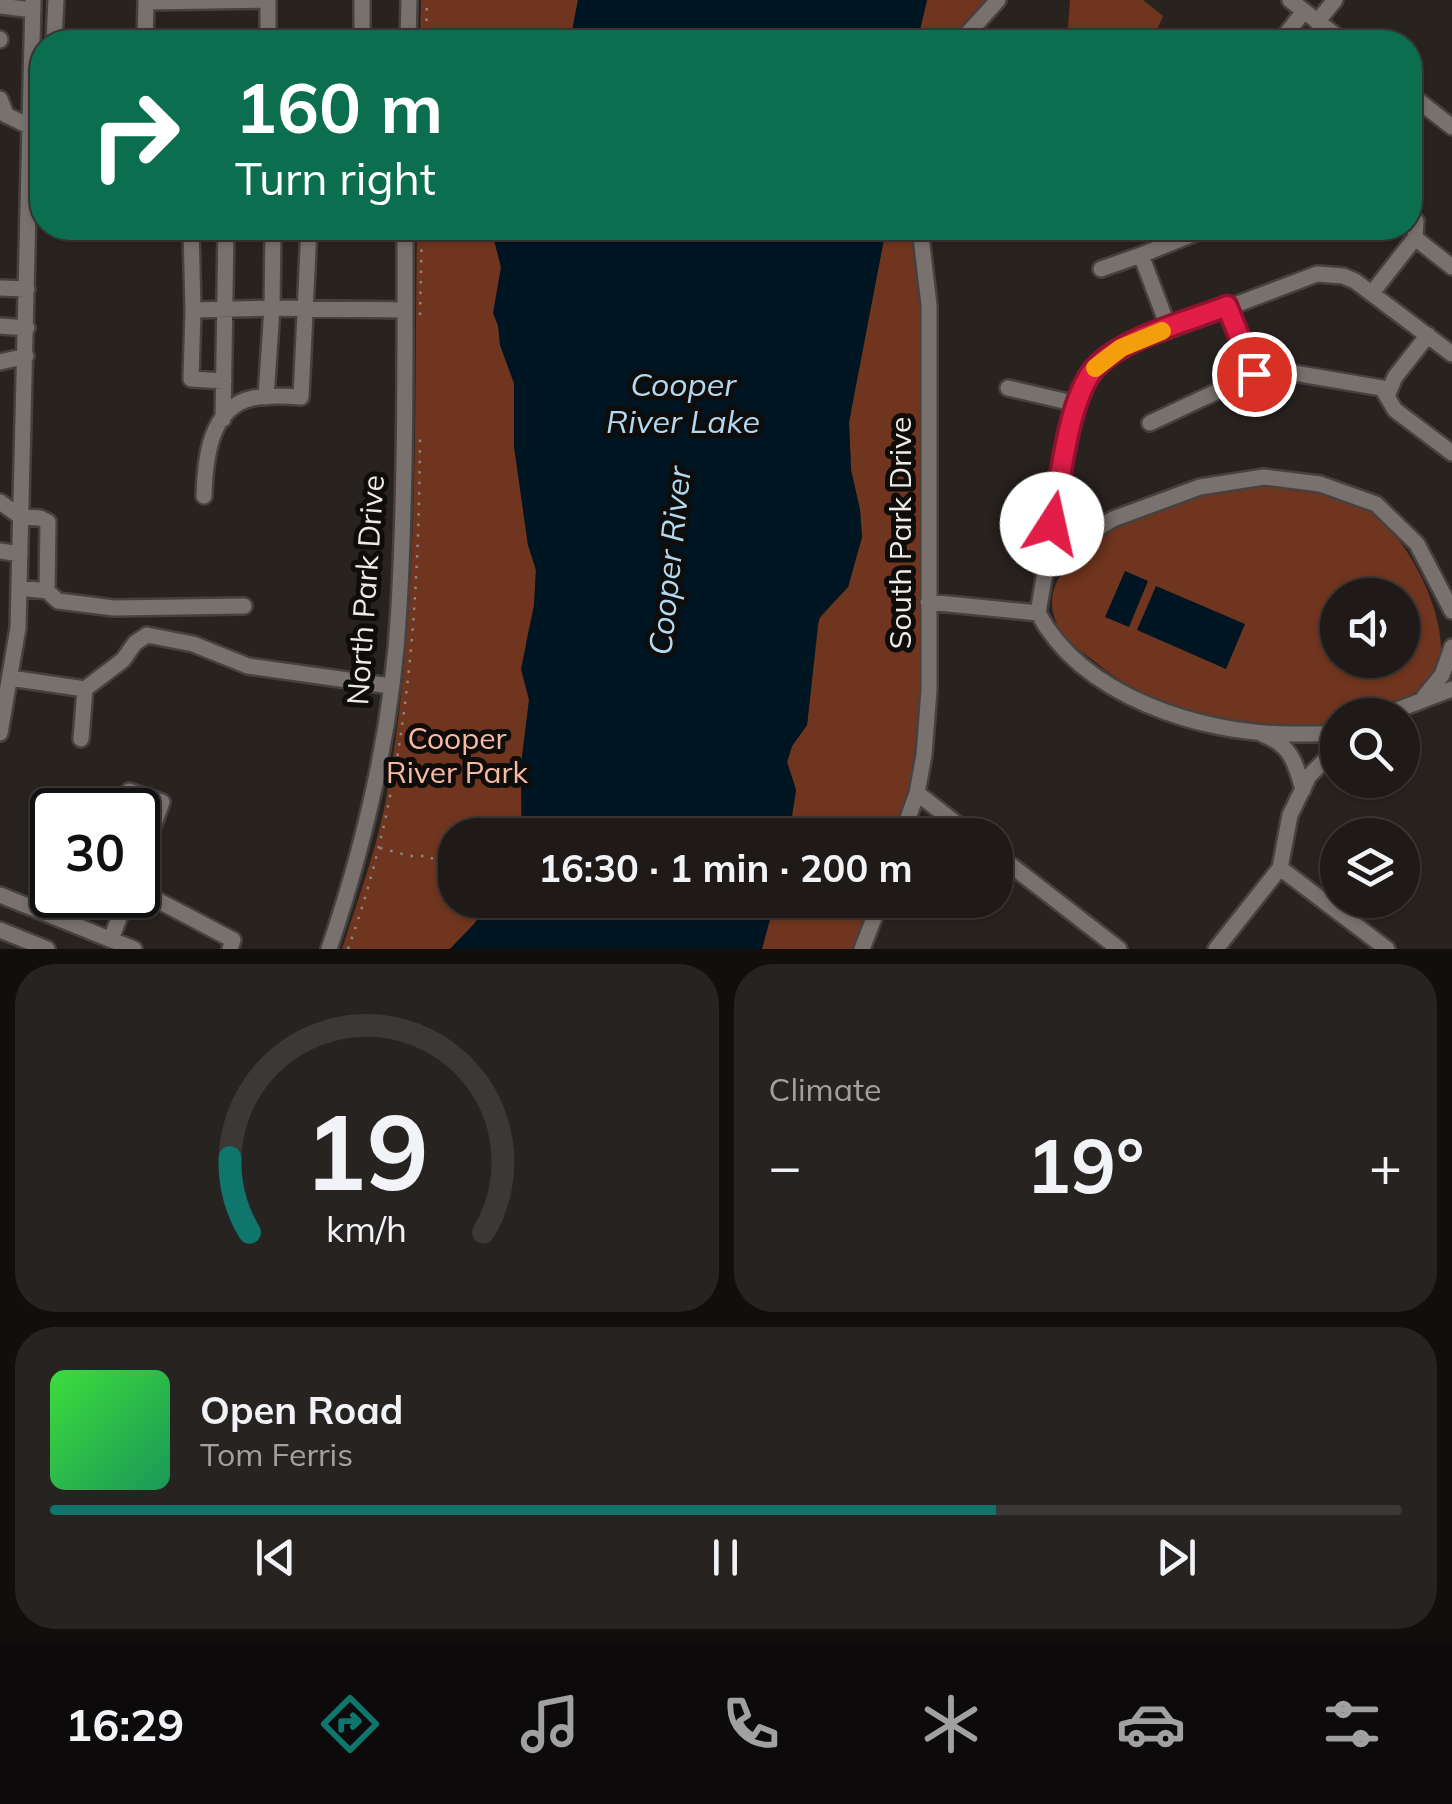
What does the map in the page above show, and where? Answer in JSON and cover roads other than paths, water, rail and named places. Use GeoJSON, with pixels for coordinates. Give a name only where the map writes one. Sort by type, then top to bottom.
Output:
{"type":"FeatureCollection","features":[{"type":"Feature","properties":{"kind":"street"},"geometry":{"type":"LineString","coordinates":[[55,30],[56,0]]}},
{"type":"Feature","properties":{"kind":"street"},"geometry":{"type":"LineString","coordinates":[[145,30],[146,2],[267,0],[268,30]]}},
{"type":"Feature","properties":{"kind":"street"},"geometry":{"type":"LineString","coordinates":[[362,0],[362,30]]}},
{"type":"Feature","properties":{"kind":"street"},"geometry":{"type":"LineString","coordinates":[[408,30],[409,0]]}},
{"type":"Feature","properties":{"kind":"street"},"geometry":{"type":"LineString","coordinates":[[971,30],[998,0]]}},
{"type":"Feature","properties":{"kind":"street"},"geometry":{"type":"LineString","coordinates":[[1290,0],[1328,30]]}},
{"type":"Feature","properties":{"kind":"street"},"geometry":{"type":"LineString","coordinates":[[1318,22],[1335,0]]}},
{"type":"Feature","properties":{"kind":"street"},"geometry":{"type":"LineString","coordinates":[[0,6],[33,5],[36,30]]}},
{"type":"Feature","properties":{"kind":"street"},"geometry":{"type":"LineString","coordinates":[[1289,30],[1304,11]]}},
{"type":"Feature","properties":{"kind":"street"},"geometry":{"type":"LineString","coordinates":[[0,99],[6,115],[30,127]]}},
{"type":"Feature","properties":{"kind":"street"},"geometry":{"type":"LineString","coordinates":[[1422,103],[1452,127]]}},
{"type":"Feature","properties":{"kind":"street"},"geometry":{"type":"LineString","coordinates":[[0,733],[18,628],[28,289],[34,240]]}},
{"type":"Feature","properties":{"kind":"street"},"geometry":{"type":"LineString","coordinates":[[191,240],[191,379],[224,381]]}},
{"type":"Feature","properties":{"kind":"street"},"geometry":{"type":"LineString","coordinates":[[224,419],[226,240]]}},
{"type":"Feature","properties":{"kind":"street"},"geometry":{"type":"LineString","coordinates":[[266,397],[273,240]]}},
{"type":"Feature","properties":{"kind":"street"},"geometry":{"type":"LineString","coordinates":[[204,496],[208,446],[224,419],[250,398],[301,397],[309,240]]}},
{"type":"Feature","properties":{"kind":"street","name":"North Park Drive"},"geometry":{"type":"LineString","coordinates":[[329,949],[347,897],[369,806],[399,610],[406,240]]}},
{"type":"Feature","properties":{"kind":"street","name":"South Park Drive"},"geometry":{"type":"LineString","coordinates":[[908,818],[924,754],[928,690],[929,305],[921,240]]}},
{"type":"Feature","properties":{"kind":"street"},"geometry":{"type":"LineString","coordinates":[[1101,270],[1178,240]]}},
{"type":"Feature","properties":{"kind":"street"},"geometry":{"type":"LineString","coordinates":[[1372,294],[1413,240]]}},
{"type":"Feature","properties":{"kind":"street"},"geometry":{"type":"LineString","coordinates":[[1418,240],[1452,267]]}},
{"type":"Feature","properties":{"kind":"street"},"geometry":{"type":"LineString","coordinates":[[1141,255],[1169,329]]}},
{"type":"Feature","properties":{"kind":"street"},"geometry":{"type":"LineString","coordinates":[[1303,790],[1294,759],[1276,740],[1198,723],[1116,689],[1052,638],[1038,613],[1076,404],[1096,366],[1121,348],[1316,274],[1343,276],[1452,354]]}},
{"type":"Feature","properties":{"kind":"street"},"geometry":{"type":"LineString","coordinates":[[0,288],[28,289]]}},
{"type":"Feature","properties":{"kind":"street"},"geometry":{"type":"LineString","coordinates":[[1227,306],[1254,374]]}},
{"type":"Feature","properties":{"kind":"street"},"geometry":{"type":"LineString","coordinates":[[193,310],[405,310]]}},
{"type":"Feature","properties":{"kind":"street"},"geometry":{"type":"LineString","coordinates":[[0,326],[27,328]]}},
{"type":"Feature","properties":{"kind":"street"},"geometry":{"type":"LineString","coordinates":[[1387,396],[1395,377],[1428,336]]}},
{"type":"Feature","properties":{"kind":"street"},"geometry":{"type":"LineString","coordinates":[[0,362],[26,356]]}},
{"type":"Feature","properties":{"kind":"street"},"geometry":{"type":"LineString","coordinates":[[1150,422],[1270,369],[1382,388],[1395,410],[1452,453]]}},
{"type":"Feature","properties":{"kind":"street"},"geometry":{"type":"LineString","coordinates":[[1008,388],[1076,404]]}},
{"type":"Feature","properties":{"kind":"street"},"geometry":{"type":"LineString","coordinates":[[1046,558],[1113,519],[1200,488],[1250,478],[1292,480],[1358,494],[1376,504],[1417,544],[1452,611]]}},
{"type":"Feature","properties":{"kind":"street"},"geometry":{"type":"LineString","coordinates":[[0,502],[21,517],[48,522],[48,591]]}},
{"type":"Feature","properties":{"kind":"street"},"geometry":{"type":"LineString","coordinates":[[0,551],[20,554]]}},
{"type":"Feature","properties":{"kind":"street"},"geometry":{"type":"LineString","coordinates":[[19,588],[48,591],[58,601],[114,608],[244,606]]}},
{"type":"Feature","properties":{"kind":"street"},"geometry":{"type":"LineString","coordinates":[[928,602],[1038,613]]}},
{"type":"Feature","properties":{"kind":"street"},"geometry":{"type":"LineString","coordinates":[[10,678],[85,688],[147,635],[193,644],[248,666],[390,686]]}},
{"type":"Feature","properties":{"kind":"street"},"geometry":{"type":"LineString","coordinates":[[1424,698],[1442,675],[1452,647]]}},
{"type":"Feature","properties":{"kind":"street"},"geometry":{"type":"LineString","coordinates":[[81,739],[85,688]]}},
{"type":"Feature","properties":{"kind":"street"},"geometry":{"type":"LineString","coordinates":[[1420,700],[1452,689]]}},
{"type":"Feature","properties":{"kind":"street"},"geometry":{"type":"LineString","coordinates":[[1260,734],[1320,732]]}},
{"type":"Feature","properties":{"kind":"street"},"geometry":{"type":"LineString","coordinates":[[1216,949],[1280,868],[1290,814],[1309,776],[1320,765]]}},
{"type":"Feature","properties":{"kind":"street"},"geometry":{"type":"LineString","coordinates":[[917,793],[949,818]]}},
{"type":"Feature","properties":{"kind":"street"},"geometry":{"type":"LineString","coordinates":[[1013,867],[1119,949]]}},
{"type":"Feature","properties":{"kind":"street"},"geometry":{"type":"LineString","coordinates":[[1280,868],[1387,949]]}},
{"type":"Feature","properties":{"kind":"street"},"geometry":{"type":"LineString","coordinates":[[0,896],[134,949]]}},
{"type":"Feature","properties":{"kind":"street"},"geometry":{"type":"LineString","coordinates":[[160,902],[233,940],[230,949]]}},
{"type":"Feature","properties":{"kind":"street"},"geometry":{"type":"LineString","coordinates":[[74,924],[77,918]]}},
{"type":"Feature","properties":{"kind":"street"},"geometry":{"type":"LineString","coordinates":[[111,940],[119,918]]}},
{"type":"Feature","properties":{"kind":"street"},"geometry":{"type":"LineString","coordinates":[[862,949],[874,918]]}},
{"type":"Feature","properties":{"kind":"street"},"geometry":{"type":"LineString","coordinates":[[0,930],[47,949]]}},
{"type":"Feature","properties":{"kind":"street"},"geometry":{"type":"LineString","coordinates":[[88,949],[95,933]]}},
{"type":"Feature","properties":{"kind":"water"},"geometry":{"type":"Polygon","coordinates":[[[578,0],[927,0],[920,30],[572,30],[578,0]]]}},
{"type":"Feature","properties":{"kind":"water","name":"Cooper River Lake"},"geometry":{"type":"Polygon","coordinates":[[[494,240],[884,240],[849,422],[851,470],[862,537],[848,587],[818,623],[807,725],[792,746],[787,762],[796,790],[792,818],[522,818],[521,766],[529,700],[521,669],[534,606],[536,570],[528,545],[514,446],[514,383],[493,313],[501,267],[494,240]]]}},
{"type":"Feature","properties":{"kind":"water"},"geometry":{"type":"Polygon","coordinates":[[[1125,571],[1148,581],[1129,627],[1105,617],[1125,571]]]}},
{"type":"Feature","properties":{"kind":"water"},"geometry":{"type":"Polygon","coordinates":[[[1156,586],[1245,624],[1226,669],[1137,630],[1156,586]]]}},
{"type":"Feature","properties":{"kind":"water"},"geometry":{"type":"Polygon","coordinates":[[[478,918],[770,918],[762,949],[450,949],[478,918]]]}},
{"type":"Feature","properties":{"kind":"water label","name":"Cooper River"},"geometry":{"type":"Point","coordinates":[670,561]}},
{"type":"Feature","properties":{"kind":"park label","name":"Cooper River Park"},"geometry":{"type":"Point","coordinates":[457,756]}}]}
